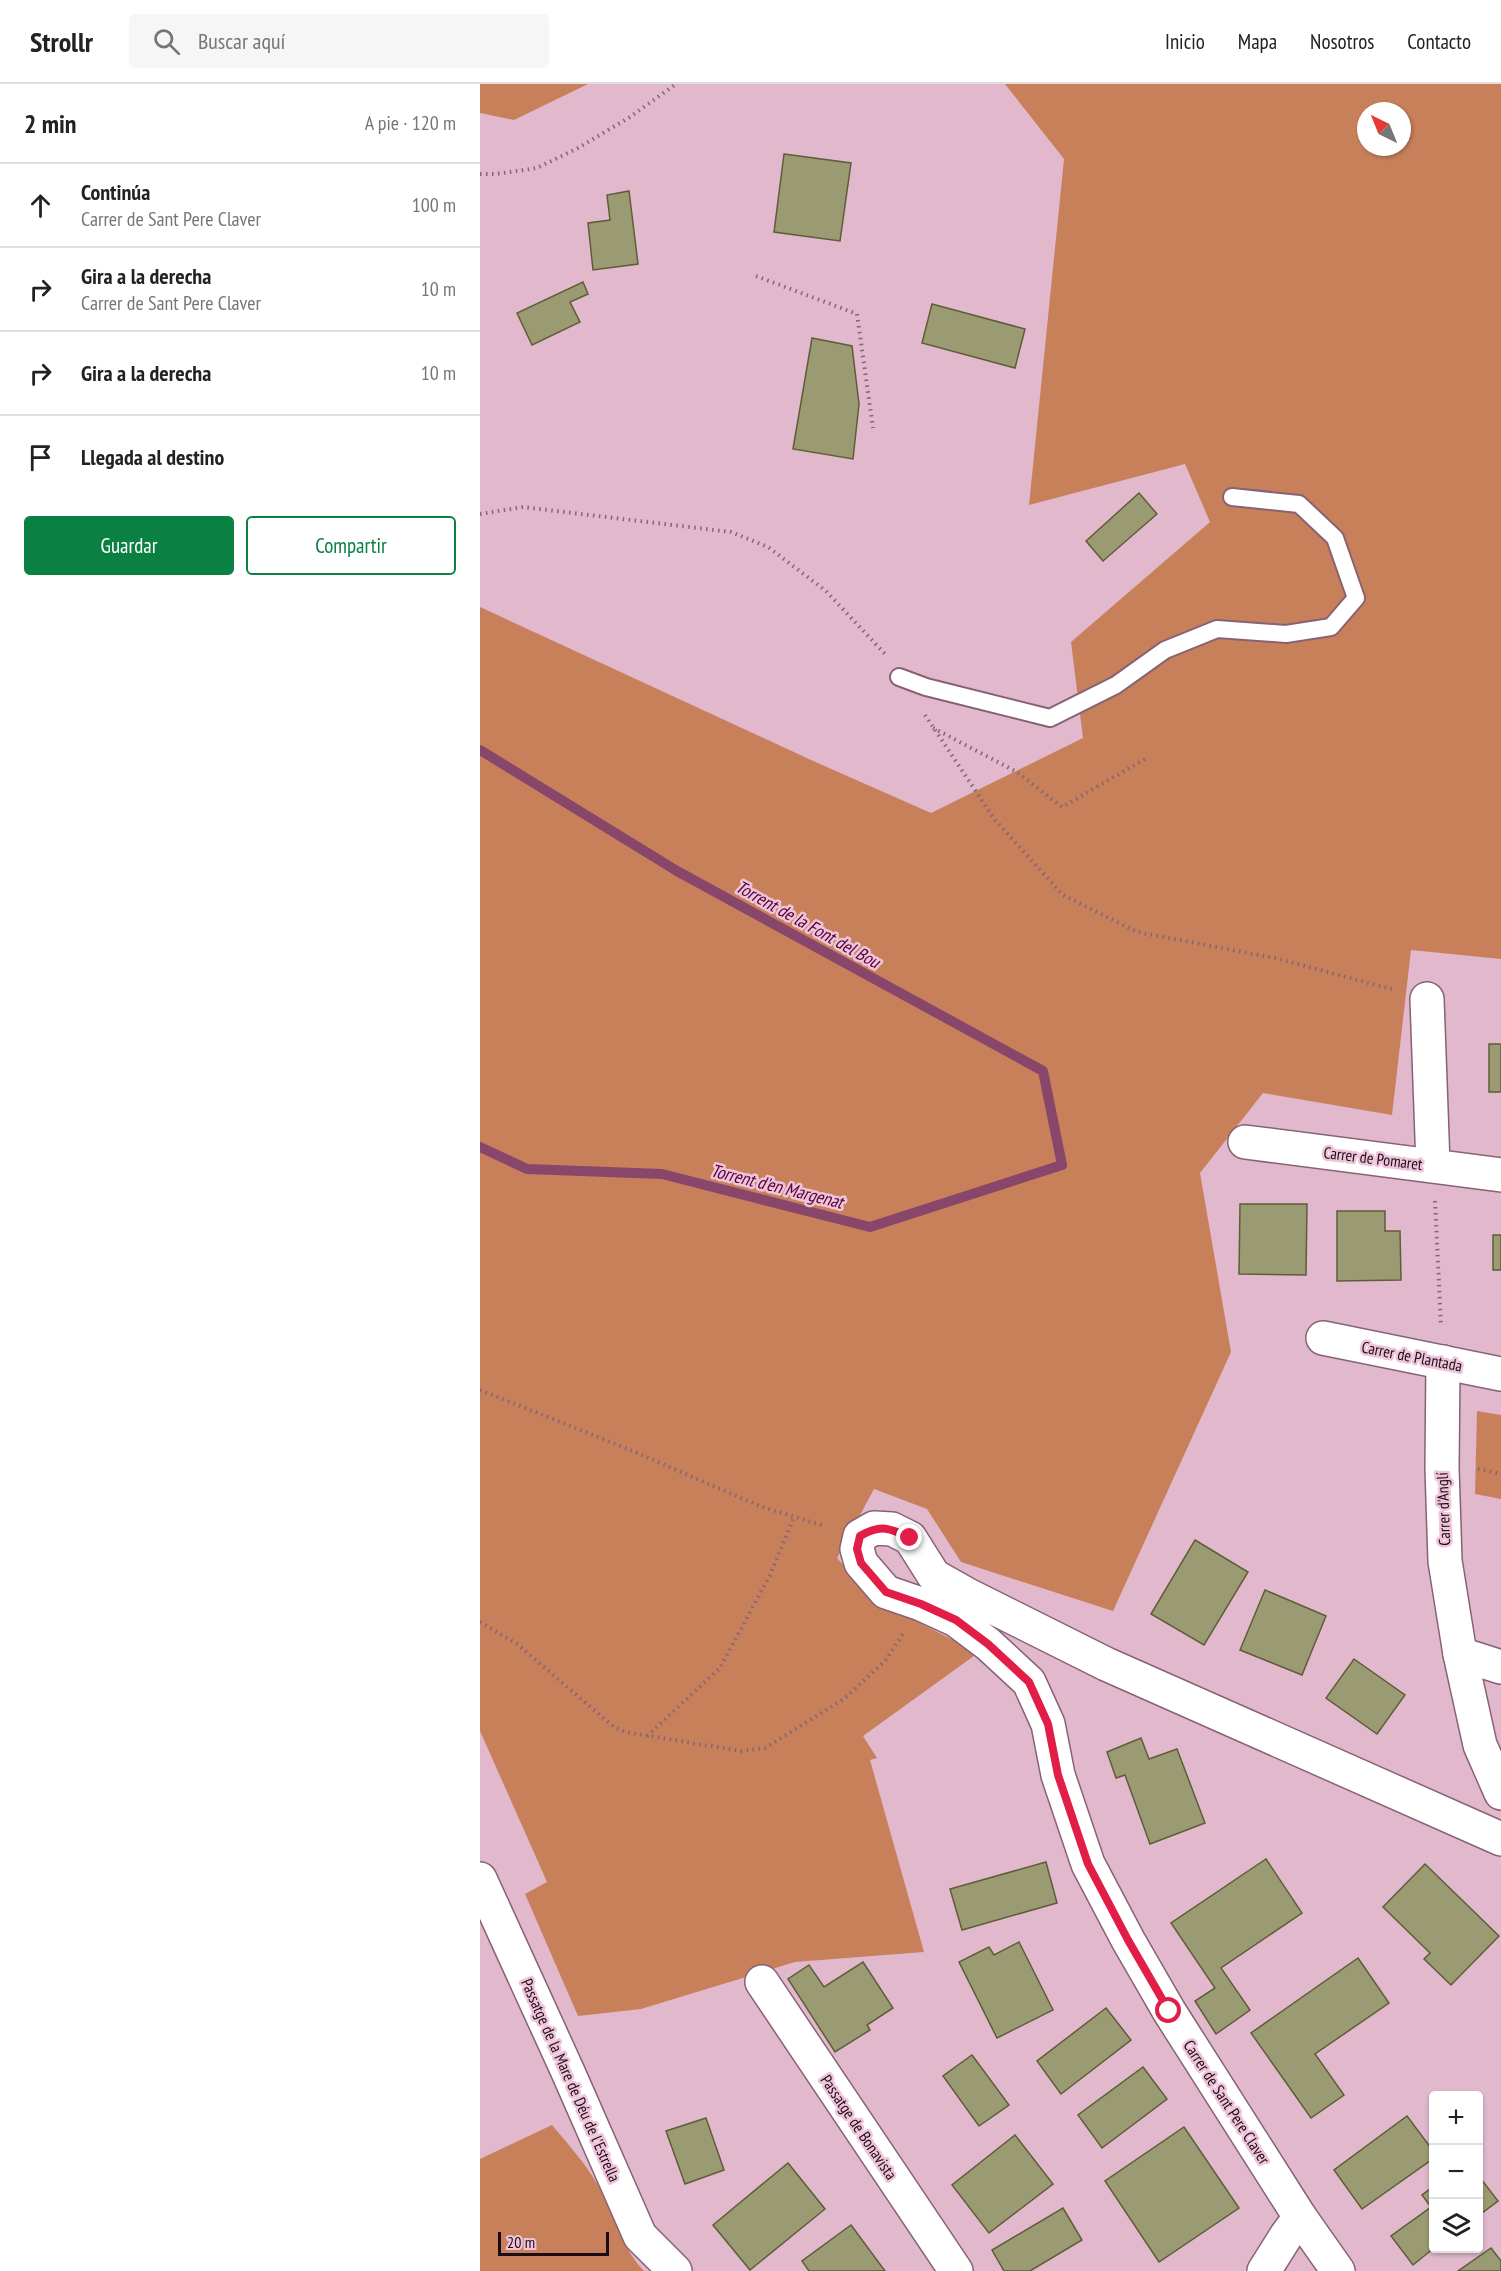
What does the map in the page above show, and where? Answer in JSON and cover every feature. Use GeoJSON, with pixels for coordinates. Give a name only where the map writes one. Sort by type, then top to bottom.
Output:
{"type":"FeatureCollection","features":[{"type":"Feature","properties":{"kind":"street"},"geometry":{"type":"LineString","coordinates":[[1427,999],[1434,1180]]}},
{"type":"Feature","properties":{"kind":"street","name":"Carrer de Pomaret"},"geometry":{"type":"LineString","coordinates":[[1245,1142],[1434,1180],[1501,1175]]}},
{"type":"Feature","properties":{"kind":"street","name":"Carrer de Plantada"},"geometry":{"type":"LineString","coordinates":[[1323,1338],[1442,1346],[1501,1374]]}},
{"type":"Feature","properties":{"kind":"street","name":"Carrer d'Anglí"},"geometry":{"type":"LineString","coordinates":[[1442,1346],[1445,1561],[1480,1745],[1501,1793]]}},
{"type":"Feature","properties":{"kind":"street"},"geometry":{"type":"LineString","coordinates":[[860,1536],[874,1528],[892,1529],[910,1538],[934,1576],[966,1594],[1106,1664],[1501,1839]]}},
{"type":"Feature","properties":{"kind":"street","name":"Carrer de Sant Pere Claver"},"geometry":{"type":"LineString","coordinates":[[860,1536],[857,1549],[861,1563],[886,1592],[921,1604],[956,1620],[988,1644],[1029,1682],[1048,1724],[1058,1775],[1088,1864],[1169,2011],[1300,2217],[1338,2271]]}},
{"type":"Feature","properties":{"kind":"street"},"geometry":{"type":"LineString","coordinates":[[1461,1654],[1501,1667]]}},
{"type":"Feature","properties":{"kind":"street","name":"Passatge de la Mare de Déu de l'Estrella"},"geometry":{"type":"LineString","coordinates":[[480,1879],[640,2236],[675,2271]]}},
{"type":"Feature","properties":{"kind":"street","name":"Passatge de Bonavista"},"geometry":{"type":"LineString","coordinates":[[762,1982],[956,2271]]}},
{"type":"Feature","properties":{"kind":"street"},"geometry":{"type":"LineString","coordinates":[[1264,2271],[1300,2217]]}},
{"type":"Feature","properties":{"kind":"lane"},"geometry":{"type":"LineString","coordinates":[[899,677],[926,687],[1050,718],[1116,685],[1165,650],[1217,629],[1286,634],[1331,627],[1356,598],[1335,538],[1299,504],[1232,498]]}},
{"type":"Feature","properties":{"kind":"path"},"geometry":{"type":"LineString","coordinates":[[480,174],[537,168],[578,148],[630,117],[676,84]]}},
{"type":"Feature","properties":{"kind":"path"},"geometry":{"type":"LineString","coordinates":[[756,276],[857,314],[873,428]]}},
{"type":"Feature","properties":{"kind":"path"},"geometry":{"type":"LineString","coordinates":[[480,514],[524,507],[731,532],[768,547],[826,591],[885,653],[995,820],[1063,895],[1137,932],[1275,958],[1427,999]]}},
{"type":"Feature","properties":{"kind":"path"},"geometry":{"type":"LineString","coordinates":[[933,728],[1017,772],[1062,807],[1145,759]]}},
{"type":"Feature","properties":{"kind":"path"},"geometry":{"type":"LineString","coordinates":[[1434,1180],[1442,1346]]}},
{"type":"Feature","properties":{"kind":"path"},"geometry":{"type":"LineString","coordinates":[[480,1390],[628,1449],[762,1507],[860,1536]]}},
{"type":"Feature","properties":{"kind":"path"},"geometry":{"type":"LineString","coordinates":[[1475,1468],[1501,1474]]}},
{"type":"Feature","properties":{"kind":"path"},"geometry":{"type":"LineString","coordinates":[[647,1736],[720,1668],[770,1575],[794,1516]]}},
{"type":"Feature","properties":{"kind":"path"},"geometry":{"type":"LineString","coordinates":[[480,1622],[517,1644],[614,1727],[625,1732],[647,1736],[741,1750],[765,1748],[844,1699],[885,1661],[908,1627]]}},
{"type":"Feature","properties":{"kind":"shaded area"},"geometry":{"type":"Polygon","coordinates":[[[480,84],[588,84],[514,120],[480,113],[480,84]]]}},
{"type":"Feature","properties":{"kind":"shaded area"},"geometry":{"type":"Polygon","coordinates":[[[1005,84],[1501,84],[1501,959],[1411,950],[1392,1115],[1263,1093],[1200,1173],[1231,1352],[1113,1611],[961,1562],[927,1509],[874,1489],[837,1558],[874,1599],[978,1653],[863,1736],[877,1758],[870,1760],[924,1952],[795,1962],[641,2009],[578,2016],[525,1894],[547,1882],[480,1731],[480,607],[931,813],[1083,738],[1071,642],[1210,522],[1185,464],[1029,505],[1064,159],[1005,84]]]}},
{"type":"Feature","properties":{"kind":"shaded area"},"geometry":{"type":"Polygon","coordinates":[[[1477,1411],[1501,1415],[1501,1499],[1475,1494],[1477,1411]]]}},
{"type":"Feature","properties":{"kind":"shaded area"},"geometry":{"type":"Polygon","coordinates":[[[552,2125],[593,2177],[623,2240],[644,2271],[480,2271],[480,2159],[552,2125]]]}},
{"type":"Feature","properties":{"kind":"building"},"geometry":{"type":"Polygon","coordinates":[[[784,154],[851,163],[840,241],[774,232],[784,154]]]}},
{"type":"Feature","properties":{"kind":"building"},"geometry":{"type":"Polygon","coordinates":[[[629,191],[638,264],[593,270],[588,223],[610,220],[607,195],[629,191]]]}},
{"type":"Feature","properties":{"kind":"building"},"geometry":{"type":"Polygon","coordinates":[[[583,282],[588,294],[570,302],[580,322],[532,345],[517,313],[583,282]]]}},
{"type":"Feature","properties":{"kind":"building"},"geometry":{"type":"Polygon","coordinates":[[[932,304],[1025,329],[1015,368],[922,343],[932,304]]]}},
{"type":"Feature","properties":{"kind":"building"},"geometry":{"type":"Polygon","coordinates":[[[812,338],[852,346],[859,404],[853,459],[793,449],[812,338]]]}},
{"type":"Feature","properties":{"kind":"building"},"geometry":{"type":"Polygon","coordinates":[[[1139,493],[1157,514],[1103,561],[1086,541],[1139,493]]]}},
{"type":"Feature","properties":{"kind":"building"},"geometry":{"type":"Polygon","coordinates":[[[1489,1044],[1501,1044],[1501,1092],[1489,1092],[1489,1044]]]}},
{"type":"Feature","properties":{"kind":"building"},"geometry":{"type":"Polygon","coordinates":[[[1240,1204],[1307,1204],[1306,1275],[1239,1274],[1240,1204]]]}},
{"type":"Feature","properties":{"kind":"building"},"geometry":{"type":"Polygon","coordinates":[[[1337,1211],[1385,1211],[1385,1231],[1400,1231],[1401,1280],[1337,1281],[1337,1211]]]}},
{"type":"Feature","properties":{"kind":"building"},"geometry":{"type":"Polygon","coordinates":[[[1493,1235],[1501,1235],[1501,1270],[1493,1270],[1493,1235]]]}},
{"type":"Feature","properties":{"kind":"building"},"geometry":{"type":"Polygon","coordinates":[[[1195,1540],[1248,1572],[1204,1645],[1151,1614],[1195,1540]]]}},
{"type":"Feature","properties":{"kind":"building"},"geometry":{"type":"Polygon","coordinates":[[[1265,1590],[1326,1616],[1302,1675],[1240,1650],[1265,1590]]]}},
{"type":"Feature","properties":{"kind":"building"},"geometry":{"type":"Polygon","coordinates":[[[1354,1659],[1405,1695],[1377,1734],[1326,1698],[1354,1659]]]}},
{"type":"Feature","properties":{"kind":"building"},"geometry":{"type":"Polygon","coordinates":[[[1141,1738],[1149,1759],[1177,1749],[1205,1823],[1150,1844],[1125,1775],[1116,1778],[1107,1752],[1141,1738]]]}},
{"type":"Feature","properties":{"kind":"building"},"geometry":{"type":"Polygon","coordinates":[[[1266,1859],[1302,1913],[1221,1968],[1250,2010],[1216,2034],[1195,2001],[1215,1988],[1171,1923],[1266,1859]]]}},
{"type":"Feature","properties":{"kind":"building"},"geometry":{"type":"Polygon","coordinates":[[[1046,1862],[1057,1903],[962,1930],[950,1889],[1046,1862]]]}},
{"type":"Feature","properties":{"kind":"building"},"geometry":{"type":"Polygon","coordinates":[[[1425,1864],[1499,1936],[1451,1985],[1424,1959],[1430,1953],[1383,1907],[1425,1864]]]}},
{"type":"Feature","properties":{"kind":"building"},"geometry":{"type":"Polygon","coordinates":[[[1019,1942],[1053,2010],[997,2038],[959,1962],[989,1947],[994,1955],[1019,1942]]]}},
{"type":"Feature","properties":{"kind":"building"},"geometry":{"type":"Polygon","coordinates":[[[1358,1958],[1389,2003],[1315,2054],[1344,2095],[1311,2118],[1251,2033],[1358,1958]]]}},
{"type":"Feature","properties":{"kind":"building"},"geometry":{"type":"Polygon","coordinates":[[[863,1962],[893,2008],[867,2025],[870,2030],[835,2052],[788,1979],[809,1965],[824,1987],[863,1962]]]}},
{"type":"Feature","properties":{"kind":"building"},"geometry":{"type":"Polygon","coordinates":[[[1106,2008],[1131,2040],[1061,2094],[1037,2061],[1106,2008]]]}},
{"type":"Feature","properties":{"kind":"building"},"geometry":{"type":"Polygon","coordinates":[[[972,2055],[1009,2105],[979,2126],[943,2076],[972,2055]]]}},
{"type":"Feature","properties":{"kind":"building"},"geometry":{"type":"Polygon","coordinates":[[[1143,2067],[1167,2099],[1102,2148],[1078,2115],[1143,2067]]]}},
{"type":"Feature","properties":{"kind":"building"},"geometry":{"type":"Polygon","coordinates":[[[1407,2116],[1429,2145],[1429,2162],[1362,2209],[1334,2170],[1407,2116]]]}},
{"type":"Feature","properties":{"kind":"building"},"geometry":{"type":"Polygon","coordinates":[[[706,2118],[724,2170],[685,2184],[666,2131],[706,2118]]]}},
{"type":"Feature","properties":{"kind":"building"},"geometry":{"type":"Polygon","coordinates":[[[1184,2127],[1239,2208],[1159,2262],[1105,2181],[1184,2127]]]}},
{"type":"Feature","properties":{"kind":"building"},"geometry":{"type":"Polygon","coordinates":[[[1015,2135],[1053,2184],[989,2233],[952,2185],[1015,2135]]]}},
{"type":"Feature","properties":{"kind":"building"},"geometry":{"type":"Polygon","coordinates":[[[788,2163],[825,2209],[750,2270],[713,2225],[788,2163]]]}},
{"type":"Feature","properties":{"kind":"building"},"geometry":{"type":"Polygon","coordinates":[[[1483,2182],[1498,2201],[1483,2212],[1483,2182]]]}},
{"type":"Feature","properties":{"kind":"building"},"geometry":{"type":"Polygon","coordinates":[[[1429,2190],[1429,2204],[1422,2195],[1429,2190]]]}},
{"type":"Feature","properties":{"kind":"building"},"geometry":{"type":"Polygon","coordinates":[[[1063,2208],[1082,2240],[1030,2271],[1004,2271],[992,2250],[1063,2208]]]}},
{"type":"Feature","properties":{"kind":"building"},"geometry":{"type":"Polygon","coordinates":[[[1429,2208],[1429,2252],[1413,2265],[1391,2236],[1429,2208]]]}},
{"type":"Feature","properties":{"kind":"building"},"geometry":{"type":"Polygon","coordinates":[[[851,2225],[885,2271],[809,2271],[802,2261],[851,2225]]]}},
{"type":"Feature","properties":{"kind":"building"},"geometry":{"type":"Polygon","coordinates":[[[1491,2248],[1501,2261],[1501,2271],[1458,2271],[1491,2248]]]}},
{"type":"Feature","properties":{"kind":"waterway","name":"Torrent de la Font del Bou"},"geometry":{"type":"LineString","coordinates":[[480,750],[677,871],[1043,1071],[1062,1165],[870,1227],[662,1174],[527,1169],[480,1147]]}},
{"type":"Feature","properties":{"kind":"route"},"geometry":{"type":"LineString","coordinates":[[910,1538],[892,1529],[874,1528],[860,1536],[857,1549],[861,1563],[886,1592],[921,1604],[956,1620],[988,1644],[1029,1682],[1048,1724],[1058,1775],[1088,1864],[1169,2011]]}},
{"type":"Feature","properties":{"kind":"water label","name":"Torrent d'en Margenat"},"geometry":{"type":"Point","coordinates":[777,1186]}}]}
